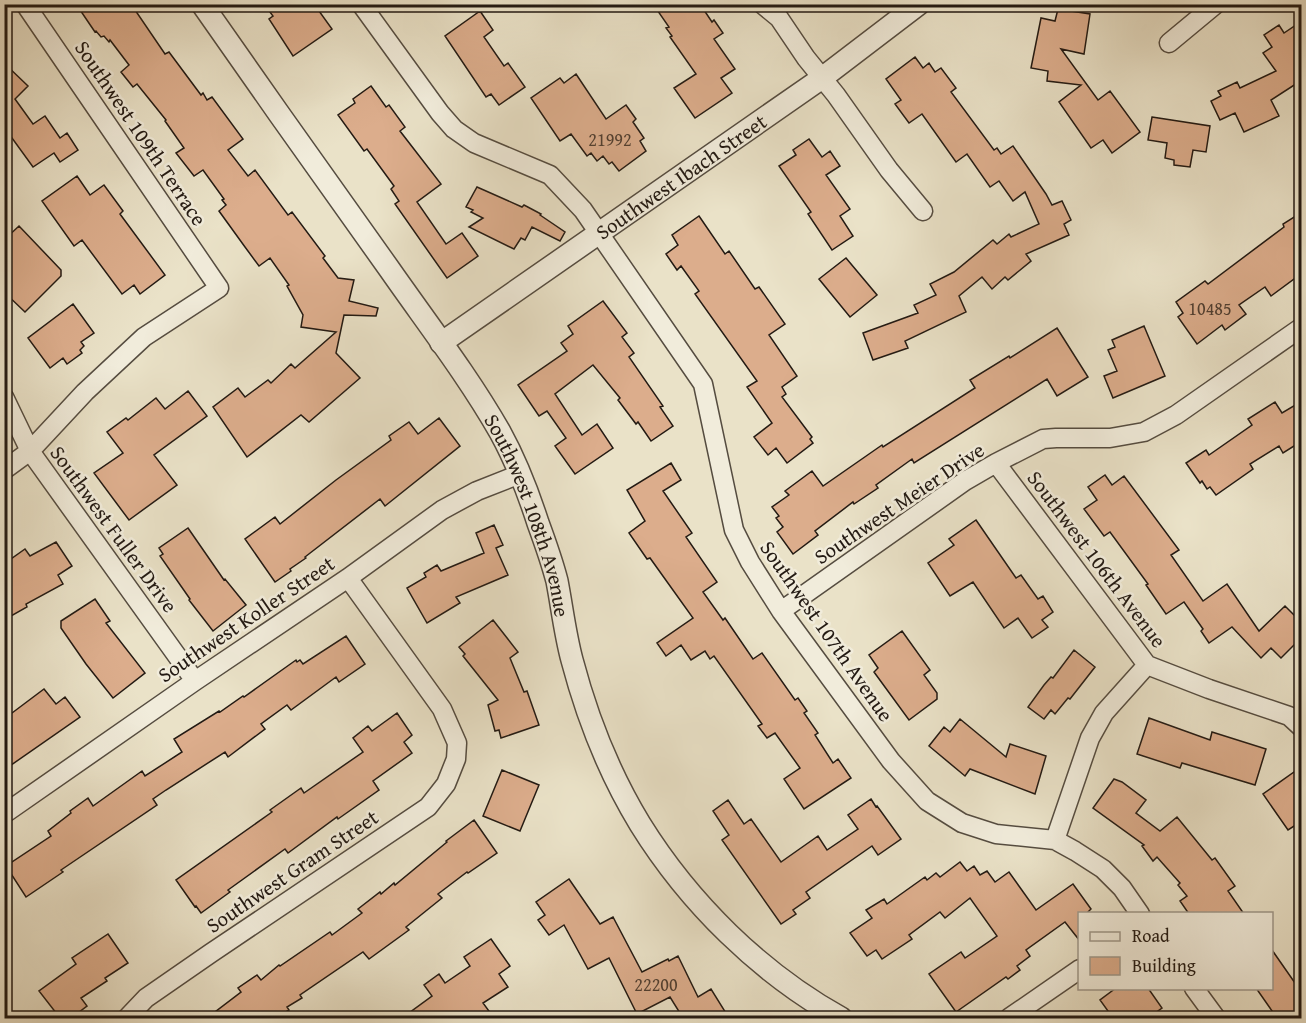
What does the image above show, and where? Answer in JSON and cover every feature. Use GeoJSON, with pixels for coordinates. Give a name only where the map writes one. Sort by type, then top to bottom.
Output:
{"type":"FeatureCollection","features":[{"type":"Feature","properties":{"kind":"street","name":"Southwest 109th Terrace"},"geometry":{"type":"LineString","coordinates":[[26,4],[219,288],[144,338],[85,392],[30,451]]}},
{"type":"Feature","properties":{"kind":"street","name":"Southwest 108th Avenue"},"geometry":{"type":"LineString","coordinates":[[202,4],[441,343],[501,434],[520,474],[546,545],[556,579],[571,657],[594,729],[614,775],[640,824],[669,866],[697,900],[732,936],[804,996],[841,1018]]}},
{"type":"Feature","properties":{"kind":"street","name":"Southwest 107th Avenue"},"geometry":{"type":"LineString","coordinates":[[361,4],[454,129],[474,143],[550,175],[583,210],[703,384],[734,530],[750,562],[781,610],[891,761],[927,801],[962,823],[996,834],[1055,840],[1102,869],[1122,888],[1139,912]]}},
{"type":"Feature","properties":{"kind":"street"},"geometry":{"type":"LineString","coordinates":[[762,4],[779,18],[889,170],[923,211]]}},
{"type":"Feature","properties":{"kind":"street","name":"Southwest Ibach Street"},"geometry":{"type":"LineString","coordinates":[[441,343],[822,78],[919,4]]}},
{"type":"Feature","properties":{"kind":"street"},"geometry":{"type":"LineString","coordinates":[[1169,43],[1216,4]]}},
{"type":"Feature","properties":{"kind":"street","name":"Southwest Meier Drive"},"geometry":{"type":"LineString","coordinates":[[781,610],[965,481],[996,463],[1043,440],[1110,438],[1144,432],[1176,415],[1302,327]]}},
{"type":"Feature","properties":{"kind":"street","name":"Southwest Fuller Drive"},"geometry":{"type":"LineString","coordinates":[[4,397],[30,451],[195,681]]}},
{"type":"Feature","properties":{"kind":"street"},"geometry":{"type":"LineString","coordinates":[[4,470],[30,451]]}},
{"type":"Feature","properties":{"kind":"street","name":"Southwest 106th Avenue"},"geometry":{"type":"LineString","coordinates":[[996,463],[1147,665],[1289,716],[1302,728]]}},
{"type":"Feature","properties":{"kind":"street","name":"Southwest Koller Street"},"geometry":{"type":"LineString","coordinates":[[4,814],[348,578],[442,510],[477,491],[520,474]]}},
{"type":"Feature","properties":{"kind":"street","name":"Southwest Gram Street"},"geometry":{"type":"LineString","coordinates":[[127,1018],[146,998],[164,985],[428,807],[446,784],[456,759],[457,743],[442,709],[348,578]]}},
{"type":"Feature","properties":{"kind":"street"},"geometry":{"type":"LineString","coordinates":[[1055,840],[1090,738],[1104,713],[1147,665]]}},
{"type":"Feature","properties":{"kind":"street"},"geometry":{"type":"LineString","coordinates":[[1009,1018],[1078,970]]}},
{"type":"Feature","properties":{"kind":"street"},"geometry":{"type":"LineString","coordinates":[[1195,990],[1216,1018]]}},
{"type":"Feature","properties":{"kind":"building"},"geometry":{"type":"Polygon","coordinates":[[[76,4],[131,4],[165,54],[169,52],[201,95],[203,93],[207,100],[212,97],[243,139],[228,150],[248,176],[255,170],[288,215],[292,212],[325,256],[323,258],[338,278],[354,280],[349,301],[378,308],[376,316],[344,315],[336,353],[360,378],[309,422],[301,415],[247,457],[213,407],[238,388],[245,397],[268,380],[271,383],[291,364],[295,368],[336,332],[301,327],[303,315],[287,286],[289,285],[270,258],[259,266],[219,211],[226,205],[222,200],[224,199],[203,170],[194,176],[176,153],[184,148],[166,120],[137,84],[133,87],[121,72],[129,65],[110,40],[109,42],[104,36],[101,37],[95,32],[76,4]]]}},
{"type":"Feature","properties":{"kind":"building"},"geometry":{"type":"Polygon","coordinates":[[[264,4],[314,4],[332,29],[293,56],[269,19],[273,16],[264,4]]]}},
{"type":"Feature","properties":{"kind":"building"},"geometry":{"type":"Polygon","coordinates":[[[653,4],[700,4],[723,33],[714,39],[735,69],[721,78],[732,93],[695,118],[674,88],[696,74],[670,37],[672,36],[666,28],[669,27],[653,4]]]}},
{"type":"Feature","properties":{"kind":"building"},"geometry":{"type":"Polygon","coordinates":[[[1058,9],[1090,14],[1084,54],[1061,49],[1098,100],[1110,91],[1140,132],[1112,153],[1103,140],[1091,148],[1059,102],[1081,85],[1047,81],[1048,71],[1031,68],[1041,18],[1055,21],[1058,9]]]}},
{"type":"Feature","properties":{"kind":"building"},"geometry":{"type":"Polygon","coordinates":[[[480,11],[493,30],[484,37],[504,66],[508,63],[525,87],[499,105],[491,94],[486,97],[445,36],[480,11]]]}},
{"type":"Feature","properties":{"kind":"building"},"geometry":{"type":"Polygon","coordinates":[[[1302,21],[1302,80],[1271,100],[1279,116],[1244,132],[1235,113],[1220,120],[1211,101],[1221,96],[1218,91],[1237,82],[1240,88],[1276,71],[1263,53],[1272,47],[1264,35],[1279,25],[1284,33],[1302,21]]]}},
{"type":"Feature","properties":{"kind":"building"},"geometry":{"type":"Polygon","coordinates":[[[915,57],[923,68],[929,63],[935,72],[941,68],[956,88],[951,92],[994,150],[997,148],[1001,154],[1013,146],[1052,205],[1062,201],[1071,220],[1064,224],[1069,235],[1026,254],[1031,261],[1008,280],[1005,277],[992,289],[982,277],[959,296],[966,312],[905,341],[908,348],[873,360],[863,333],[918,313],[914,305],[936,295],[930,284],[954,272],[993,240],[997,244],[1009,234],[1011,237],[1039,224],[1025,192],[1013,201],[999,181],[990,187],[967,154],[956,162],[922,114],[909,123],[895,104],[901,100],[886,79],[915,57]]]}},
{"type":"Feature","properties":{"kind":"building"},"geometry":{"type":"Polygon","coordinates":[[[4,63],[28,86],[15,99],[33,124],[45,116],[60,138],[67,133],[78,150],[60,162],[54,153],[33,167],[4,127],[4,63]]]}},
{"type":"Feature","properties":{"kind":"building"},"geometry":{"type":"Polygon","coordinates":[[[576,74],[606,119],[626,105],[636,119],[633,122],[644,138],[640,141],[646,151],[619,171],[603,156],[597,161],[591,153],[587,156],[571,134],[560,141],[531,98],[560,78],[564,83],[576,74]]]}},
{"type":"Feature","properties":{"kind":"building"},"geometry":{"type":"Polygon","coordinates":[[[371,86],[386,107],[389,105],[405,127],[400,131],[441,184],[417,202],[446,244],[462,233],[478,256],[447,278],[395,204],[399,201],[391,189],[394,186],[367,149],[364,151],[338,115],[355,103],[353,99],[371,86]]]}},
{"type":"Feature","properties":{"kind":"building"},"geometry":{"type":"Polygon","coordinates":[[[1152,117],[1210,126],[1206,152],[1193,150],[1190,167],[1174,165],[1174,160],[1165,158],[1167,143],[1148,140],[1152,117]]]}},
{"type":"Feature","properties":{"kind":"building"},"geometry":{"type":"Polygon","coordinates":[[[809,139],[822,157],[830,151],[840,166],[826,175],[850,209],[840,216],[853,236],[832,250],[808,214],[811,212],[779,166],[796,155],[793,150],[809,139]]]}},
{"type":"Feature","properties":{"kind":"building"},"geometry":{"type":"Polygon","coordinates":[[[77,176],[90,195],[104,185],[123,211],[120,214],[165,275],[140,294],[134,285],[122,294],[82,240],[74,246],[42,201],[77,176]]]}},
{"type":"Feature","properties":{"kind":"building"},"geometry":{"type":"Polygon","coordinates":[[[477,187],[541,214],[565,232],[560,241],[532,227],[525,240],[521,238],[514,249],[469,227],[483,218],[466,207],[477,187]]]}},
{"type":"Feature","properties":{"kind":"building"},"geometry":{"type":"Polygon","coordinates":[[[1302,212],[1302,273],[1271,296],[1265,287],[1239,305],[1246,314],[1225,330],[1222,325],[1197,344],[1178,317],[1183,313],[1176,302],[1205,281],[1208,284],[1284,227],[1283,224],[1302,212]]]}},
{"type":"Feature","properties":{"kind":"building"},"geometry":{"type":"Polygon","coordinates":[[[699,216],[725,254],[729,251],[755,289],[759,287],[785,324],[769,335],[797,376],[782,387],[786,394],[782,397],[812,437],[810,439],[813,443],[787,463],[776,448],[768,455],[754,437],[772,423],[747,387],[757,381],[695,294],[699,291],[681,266],[677,270],[666,254],[678,245],[672,235],[699,216]]]}},
{"type":"Feature","properties":{"kind":"building"},"geometry":{"type":"Polygon","coordinates":[[[19,226],[61,270],[61,276],[25,312],[4,292],[4,240],[19,226]]]}},
{"type":"Feature","properties":{"kind":"building"},"geometry":{"type":"Polygon","coordinates":[[[846,258],[877,295],[850,317],[819,279],[846,258]]]}},
{"type":"Feature","properties":{"kind":"building"},"geometry":{"type":"Polygon","coordinates":[[[603,301],[627,333],[622,337],[634,353],[629,357],[663,406],[660,407],[673,426],[651,441],[593,365],[555,394],[582,435],[597,424],[613,448],[575,474],[555,446],[566,438],[547,411],[539,416],[518,385],[567,351],[561,343],[573,334],[568,326],[603,301]]]}},
{"type":"Feature","properties":{"kind":"building"},"geometry":{"type":"Polygon","coordinates":[[[73,304],[94,333],[81,342],[84,346],[80,350],[82,353],[67,364],[63,358],[50,368],[28,338],[73,304]]]}},
{"type":"Feature","properties":{"kind":"building"},"geometry":{"type":"Polygon","coordinates":[[[1144,326],[1165,376],[1113,398],[1104,376],[1117,371],[1108,350],[1115,347],[1112,340],[1144,326]]]}},
{"type":"Feature","properties":{"kind":"building"},"geometry":{"type":"Polygon","coordinates":[[[1057,328],[1088,377],[1057,396],[1047,379],[914,463],[912,459],[876,485],[878,488],[854,504],[853,502],[815,531],[818,535],[793,554],[777,532],[783,527],[772,507],[789,495],[785,491],[812,471],[823,486],[882,445],[883,447],[975,388],[970,380],[1057,328]]]}},
{"type":"Feature","properties":{"kind":"building"},"geometry":{"type":"Polygon","coordinates":[[[188,391],[207,416],[154,455],[177,485],[129,520],[94,473],[123,453],[107,432],[126,418],[128,420],[156,398],[165,409],[188,391]]]}},
{"type":"Feature","properties":{"kind":"building"},"geometry":{"type":"Polygon","coordinates":[[[1302,401],[1302,441],[1283,453],[1279,446],[1250,464],[1253,469],[1216,495],[1210,487],[1207,489],[1202,481],[1200,483],[1186,463],[1206,450],[1209,455],[1252,425],[1248,419],[1275,402],[1282,413],[1302,401]]]}},
{"type":"Feature","properties":{"kind":"building"},"geometry":{"type":"Polygon","coordinates":[[[439,418],[460,446],[385,506],[380,499],[275,582],[245,539],[275,517],[280,524],[391,440],[389,436],[409,422],[418,434],[439,418]]]}},
{"type":"Feature","properties":{"kind":"building"},"geometry":{"type":"Polygon","coordinates":[[[671,463],[681,480],[663,491],[692,533],[686,537],[717,582],[703,592],[723,620],[725,618],[753,659],[762,653],[795,700],[798,698],[807,711],[804,713],[818,733],[815,735],[833,763],[838,759],[851,778],[804,809],[784,779],[800,768],[775,733],[767,738],[758,726],[762,724],[714,656],[710,659],[705,651],[691,660],[681,645],[666,656],[657,643],[693,618],[629,533],[645,521],[627,490],[671,463]]]}},
{"type":"Feature","properties":{"kind":"building"},"geometry":{"type":"Polygon","coordinates":[[[1105,475],[1112,485],[1124,476],[1179,550],[1171,555],[1203,601],[1227,584],[1259,631],[1285,606],[1302,623],[1302,637],[1281,658],[1271,648],[1261,658],[1232,627],[1209,643],[1201,631],[1203,629],[1184,602],[1166,614],[1146,585],[1148,584],[1110,532],[1104,536],[1084,509],[1097,500],[1088,487],[1105,475]]]}},
{"type":"Feature","properties":{"kind":"building"},"geometry":{"type":"Polygon","coordinates":[[[976,520],[1016,578],[1021,575],[1038,599],[1043,596],[1053,612],[1042,620],[1048,627],[1032,638],[1018,618],[1004,628],[973,582],[950,596],[928,563],[954,545],[949,539],[976,520]]]}},
{"type":"Feature","properties":{"kind":"building"},"geometry":{"type":"Polygon","coordinates":[[[494,525],[503,545],[496,548],[508,575],[456,597],[460,603],[427,623],[407,588],[426,577],[424,573],[437,565],[441,571],[484,553],[476,533],[494,525]]]}},
{"type":"Feature","properties":{"kind":"building"},"geometry":{"type":"Polygon","coordinates":[[[188,528],[224,580],[246,605],[213,631],[160,556],[163,554],[159,548],[188,528]]]}},
{"type":"Feature","properties":{"kind":"building"},"geometry":{"type":"Polygon","coordinates":[[[56,542],[72,566],[58,575],[63,584],[26,604],[27,607],[4,620],[4,564],[25,549],[30,556],[56,542]]]}},
{"type":"Feature","properties":{"kind":"building"},"geometry":{"type":"Polygon","coordinates":[[[95,599],[110,621],[106,623],[145,673],[113,698],[61,628],[61,621],[95,599]]]}},
{"type":"Feature","properties":{"kind":"building"},"geometry":{"type":"Polygon","coordinates":[[[493,620],[518,652],[510,658],[524,692],[527,691],[539,725],[501,738],[499,730],[495,731],[488,705],[498,700],[463,656],[465,654],[459,647],[493,620]]]}},
{"type":"Feature","properties":{"kind":"building"},"geometry":{"type":"Polygon","coordinates":[[[902,631],[930,670],[924,675],[937,693],[937,699],[909,720],[874,672],[878,668],[869,655],[902,631]]]}},
{"type":"Feature","properties":{"kind":"building"},"geometry":{"type":"Polygon","coordinates":[[[346,636],[365,664],[339,682],[336,677],[291,710],[287,705],[261,724],[265,729],[228,757],[225,752],[153,799],[157,805],[61,870],[63,872],[26,897],[6,866],[51,836],[48,831],[71,813],[70,811],[88,798],[93,806],[142,771],[145,776],[182,752],[174,739],[244,697],[296,660],[297,662],[300,660],[303,664],[346,636]]]}},
{"type":"Feature","properties":{"kind":"building"},"geometry":{"type":"Polygon","coordinates":[[[1074,650],[1095,667],[1070,699],[1068,698],[1055,714],[1051,710],[1044,719],[1028,707],[1074,650]]]}},
{"type":"Feature","properties":{"kind":"building"},"geometry":{"type":"Polygon","coordinates":[[[44,689],[56,704],[65,697],[80,717],[4,770],[4,719],[44,689]]]}},
{"type":"Feature","properties":{"kind":"building"},"geometry":{"type":"Polygon","coordinates":[[[397,713],[412,735],[404,742],[412,753],[373,781],[379,790],[288,853],[285,849],[228,890],[230,892],[201,913],[195,907],[176,880],[272,812],[270,810],[301,788],[304,793],[363,752],[353,738],[368,726],[372,731],[397,713]]]}},
{"type":"Feature","properties":{"kind":"building"},"geometry":{"type":"Polygon","coordinates":[[[1149,718],[1210,740],[1212,732],[1266,749],[1255,785],[1182,763],[1180,768],[1137,754],[1149,718]]]}},
{"type":"Feature","properties":{"kind":"building"},"geometry":{"type":"Polygon","coordinates":[[[960,719],[1006,757],[1010,744],[1046,756],[1035,794],[970,769],[965,776],[929,746],[944,727],[950,732],[960,719]]]}},
{"type":"Feature","properties":{"kind":"building"},"geometry":{"type":"Polygon","coordinates":[[[502,770],[539,785],[520,831],[483,816],[502,770]]]}},
{"type":"Feature","properties":{"kind":"building"},"geometry":{"type":"Polygon","coordinates":[[[1294,772],[1302,783],[1302,821],[1288,830],[1263,794],[1294,772]]]}},
{"type":"Feature","properties":{"kind":"building"},"geometry":{"type":"Polygon","coordinates":[[[1114,779],[1122,782],[1146,800],[1136,813],[1160,831],[1177,817],[1212,860],[1215,858],[1235,886],[1228,891],[1243,912],[1188,912],[1180,901],[1187,896],[1178,885],[1180,883],[1157,857],[1153,861],[1142,846],[1144,845],[1093,808],[1114,779]]]}},
{"type":"Feature","properties":{"kind":"building"},"geometry":{"type":"Polygon","coordinates":[[[871,799],[901,839],[878,855],[872,846],[806,892],[810,898],[793,910],[796,914],[781,924],[722,840],[729,835],[713,811],[728,800],[744,824],[751,819],[781,862],[818,836],[827,850],[858,829],[848,815],[871,799]]]}},
{"type":"Feature","properties":{"kind":"building"},"geometry":{"type":"Polygon","coordinates":[[[474,820],[497,853],[438,894],[442,898],[406,927],[409,930],[369,959],[363,952],[300,995],[302,998],[287,1007],[289,1010],[276,1018],[207,1018],[241,992],[238,988],[257,975],[261,980],[279,965],[330,932],[332,935],[362,913],[358,909],[380,892],[381,894],[394,883],[395,885],[474,820]]]}},
{"type":"Feature","properties":{"kind":"building"},"geometry":{"type":"Polygon","coordinates":[[[960,862],[967,871],[974,866],[980,875],[987,871],[995,882],[1009,872],[1036,910],[1073,884],[1091,909],[1088,912],[1078,912],[1078,938],[1065,922],[1026,950],[1030,956],[1017,966],[1020,970],[1008,979],[1006,977],[956,1012],[929,974],[961,952],[965,958],[997,936],[970,898],[945,918],[940,912],[909,935],[912,939],[882,959],[876,950],[867,956],[850,933],[872,918],[866,910],[884,899],[887,904],[925,877],[927,880],[936,873],[940,877],[960,862]]]}},
{"type":"Feature","properties":{"kind":"building"},"geometry":{"type":"Polygon","coordinates":[[[569,879],[600,924],[613,917],[642,972],[678,956],[698,997],[711,989],[729,1018],[683,1018],[670,997],[637,1014],[609,958],[588,969],[564,925],[549,935],[538,920],[545,915],[536,902],[569,879]]]}},
{"type":"Feature","properties":{"kind":"building"},"geometry":{"type":"Polygon","coordinates":[[[108,934],[128,963],[105,978],[107,981],[81,998],[87,1006],[71,1018],[60,1018],[39,991],[76,964],[72,958],[108,934]]]}},
{"type":"Feature","properties":{"kind":"building"},"geometry":{"type":"Polygon","coordinates":[[[491,939],[510,966],[499,974],[508,987],[483,1003],[494,1018],[402,1018],[432,996],[424,985],[439,974],[445,983],[470,966],[464,957],[491,939]]]}},
{"type":"Feature","properties":{"kind":"building"},"geometry":{"type":"Polygon","coordinates":[[[1273,951],[1302,993],[1302,1018],[1277,1018],[1257,990],[1273,990],[1273,951]]]}},
{"type":"Feature","properties":{"kind":"building"},"geometry":{"type":"Polygon","coordinates":[[[1113,990],[1149,990],[1162,1008],[1148,1018],[1113,1018],[1100,1000],[1113,990]]]}}]}
